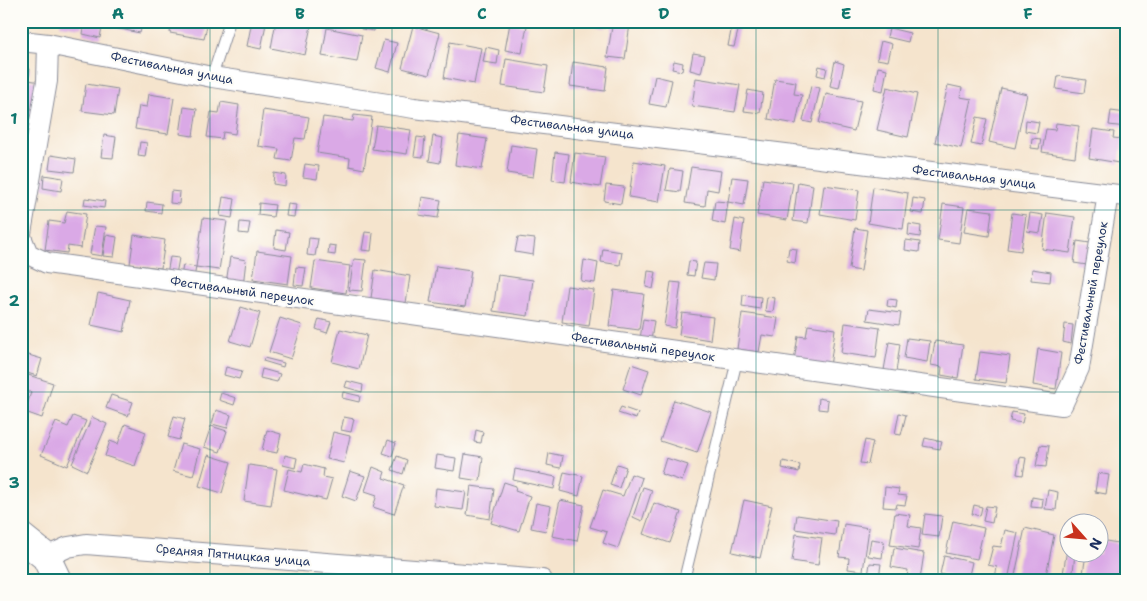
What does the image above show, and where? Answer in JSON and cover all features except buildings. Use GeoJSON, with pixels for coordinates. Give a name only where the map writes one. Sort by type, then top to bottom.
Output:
{"type":"FeatureCollection","features":[{"type":"Feature","properties":{"kind":"street","name":"Фестивальная улица"},"geometry":{"type":"LineString","coordinates":[[21,41],[48,44],[212,77],[414,108],[1117,195]]}},
{"type":"Feature","properties":{"kind":"street"},"geometry":{"type":"LineString","coordinates":[[21,233],[47,81],[48,44]]}},
{"type":"Feature","properties":{"kind":"street","name":"Фестивальный переулок"},"geometry":{"type":"LineString","coordinates":[[21,237],[28,254],[47,263],[1062,405],[1079,368],[1117,195]]}},
{"type":"Feature","properties":{"kind":"street"},"geometry":{"type":"LineString","coordinates":[[21,537],[51,569]]}},
{"type":"Feature","properties":{"kind":"street","name":"Средняя Пятницкая улица"},"geometry":{"type":"LineString","coordinates":[[51,569],[68,547],[86,544],[542,580]]}},
{"type":"Feature","properties":{"kind":"lane"},"geometry":{"type":"LineString","coordinates":[[212,77],[230,21]]}},
{"type":"Feature","properties":{"kind":"lane"},"geometry":{"type":"LineString","coordinates":[[684,580],[737,360]]}}]}
